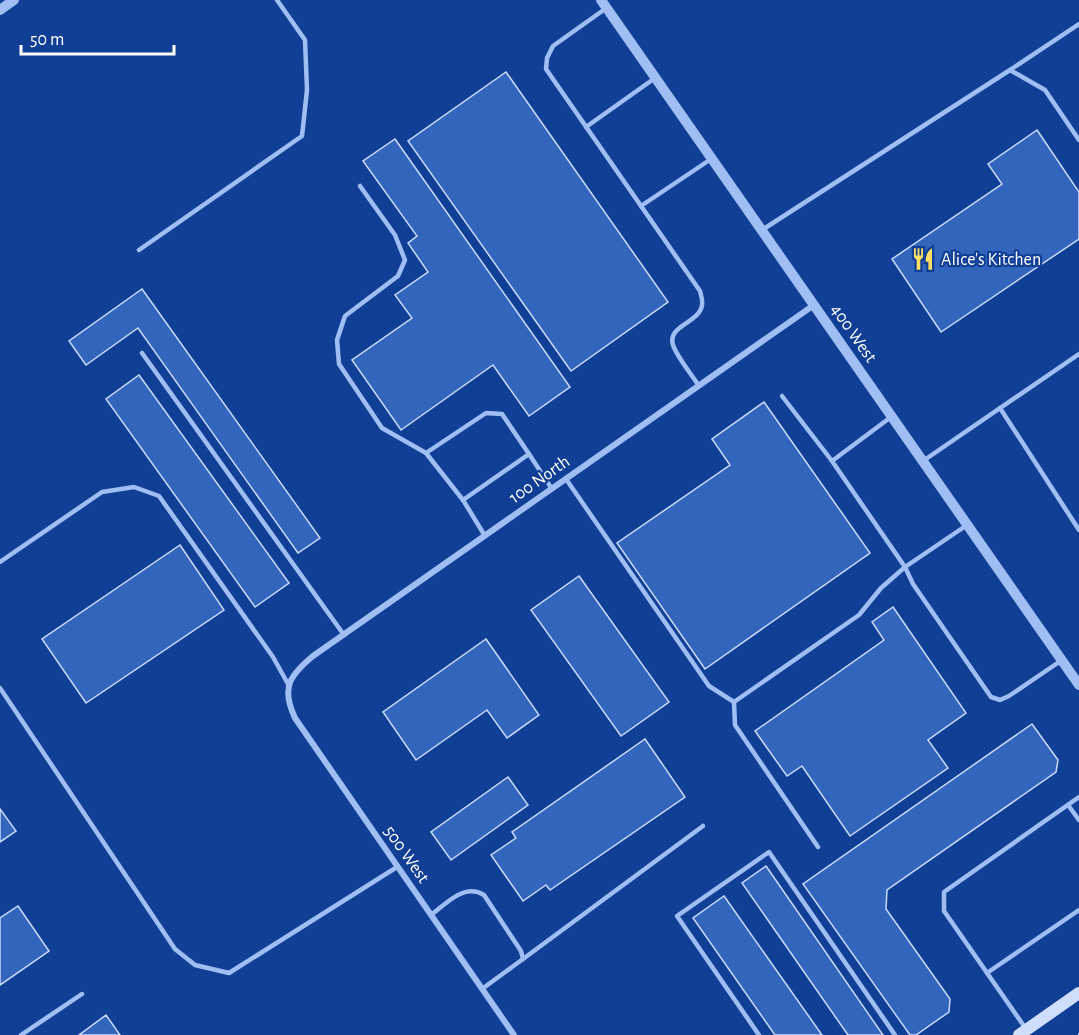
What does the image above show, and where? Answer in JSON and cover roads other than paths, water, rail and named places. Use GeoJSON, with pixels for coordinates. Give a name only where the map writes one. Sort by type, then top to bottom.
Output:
{"type":"FeatureCollection","features":[{"type":"Feature","properties":{"kind":"main road"},"geometry":{"type":"LineString","coordinates":[[1022,1032],[1079,993]]}},
{"type":"Feature","properties":{"kind":"street"},"geometry":{"type":"LineString","coordinates":[[0,10],[14,0]]}},
{"type":"Feature","properties":{"kind":"street","name":"400 West"},"geometry":{"type":"LineString","coordinates":[[603,2],[1079,685]]}},
{"type":"Feature","properties":{"kind":"street","name":"100 North"},"geometry":{"type":"LineString","coordinates":[[288,684],[294,673],[303,665],[344,635],[814,305]]}},
{"type":"Feature","properties":{"kind":"street","name":"500 West"},"geometry":{"type":"LineString","coordinates":[[288,684],[287,696],[295,718],[514,1035]]}},
{"type":"Feature","properties":{"kind":"lane"},"geometry":{"type":"LineString","coordinates":[[139,250],[303,135],[307,90],[304,40],[277,0]]}},
{"type":"Feature","properties":{"kind":"lane"},"geometry":{"type":"LineString","coordinates":[[603,2],[553,46],[547,58],[546,69],[700,291],[703,304],[699,315],[680,327],[673,337],[673,345],[699,386]]}},
{"type":"Feature","properties":{"kind":"lane"},"geometry":{"type":"LineString","coordinates":[[762,230],[1079,24]]}},
{"type":"Feature","properties":{"kind":"lane"},"geometry":{"type":"LineString","coordinates":[[1010,70],[1045,90],[1079,140]]}},
{"type":"Feature","properties":{"kind":"lane"},"geometry":{"type":"LineString","coordinates":[[586,127],[655,78]]}},
{"type":"Feature","properties":{"kind":"lane"},"geometry":{"type":"LineString","coordinates":[[641,206],[712,158]]}},
{"type":"Feature","properties":{"kind":"lane"},"geometry":{"type":"LineString","coordinates":[[360,186],[395,235],[405,260],[398,276],[345,316],[337,340],[339,364],[382,428],[426,453],[463,500],[485,536]]}},
{"type":"Feature","properties":{"kind":"lane"},"geometry":{"type":"LineString","coordinates":[[142,353],[344,635]]}},
{"type":"Feature","properties":{"kind":"lane"},"geometry":{"type":"LineString","coordinates":[[923,461],[1079,354]]}},
{"type":"Feature","properties":{"kind":"lane"},"geometry":{"type":"LineString","coordinates":[[782,396],[831,461],[905,567],[913,584],[991,697],[1000,700],[1009,696],[1062,660]]}},
{"type":"Feature","properties":{"kind":"lane"},"geometry":{"type":"LineString","coordinates":[[999,408],[1079,530]]}},
{"type":"Feature","properties":{"kind":"lane"},"geometry":{"type":"LineString","coordinates":[[426,453],[486,412],[502,414],[552,489]]}},
{"type":"Feature","properties":{"kind":"lane"},"geometry":{"type":"LineString","coordinates":[[831,461],[892,417]]}},
{"type":"Feature","properties":{"kind":"lane"},"geometry":{"type":"LineString","coordinates":[[463,500],[529,454]]}},
{"type":"Feature","properties":{"kind":"lane"},"geometry":{"type":"LineString","coordinates":[[566,479],[709,686],[734,702]]}},
{"type":"Feature","properties":{"kind":"lane"},"geometry":{"type":"LineString","coordinates":[[0,562],[102,492],[134,487],[159,496],[273,657],[288,684]]}},
{"type":"Feature","properties":{"kind":"lane"},"geometry":{"type":"LineString","coordinates":[[734,702],[859,615],[881,588],[905,567],[967,525]]}},
{"type":"Feature","properties":{"kind":"lane"},"geometry":{"type":"LineString","coordinates":[[0,688],[175,950],[195,965],[230,973],[398,867]]}},
{"type":"Feature","properties":{"kind":"lane"},"geometry":{"type":"LineString","coordinates":[[734,702],[735,725],[818,847]]}},
{"type":"Feature","properties":{"kind":"lane"},"geometry":{"type":"LineString","coordinates":[[1022,1032],[987,973],[944,911],[944,892],[1079,797]]}},
{"type":"Feature","properties":{"kind":"lane"},"geometry":{"type":"LineString","coordinates":[[1068,805],[1079,820]]}},
{"type":"Feature","properties":{"kind":"lane"},"geometry":{"type":"LineString","coordinates":[[482,988],[703,825]]}},
{"type":"Feature","properties":{"kind":"lane"},"geometry":{"type":"LineString","coordinates":[[759,1035],[677,916],[769,852],[895,1035]]}},
{"type":"Feature","properties":{"kind":"lane"},"geometry":{"type":"LineString","coordinates":[[431,915],[466,890],[476,890],[484,895],[521,951],[523,959]]}},
{"type":"Feature","properties":{"kind":"lane"},"geometry":{"type":"LineString","coordinates":[[987,973],[1079,910]]}},
{"type":"Feature","properties":{"kind":"lane"},"geometry":{"type":"LineString","coordinates":[[21,1035],[82,994]]}},
{"type":"Feature","properties":{"kind":"place","name":"Alice's Kitchen"},"geometry":{"type":"Point","coordinates":[923,259]}}]}
